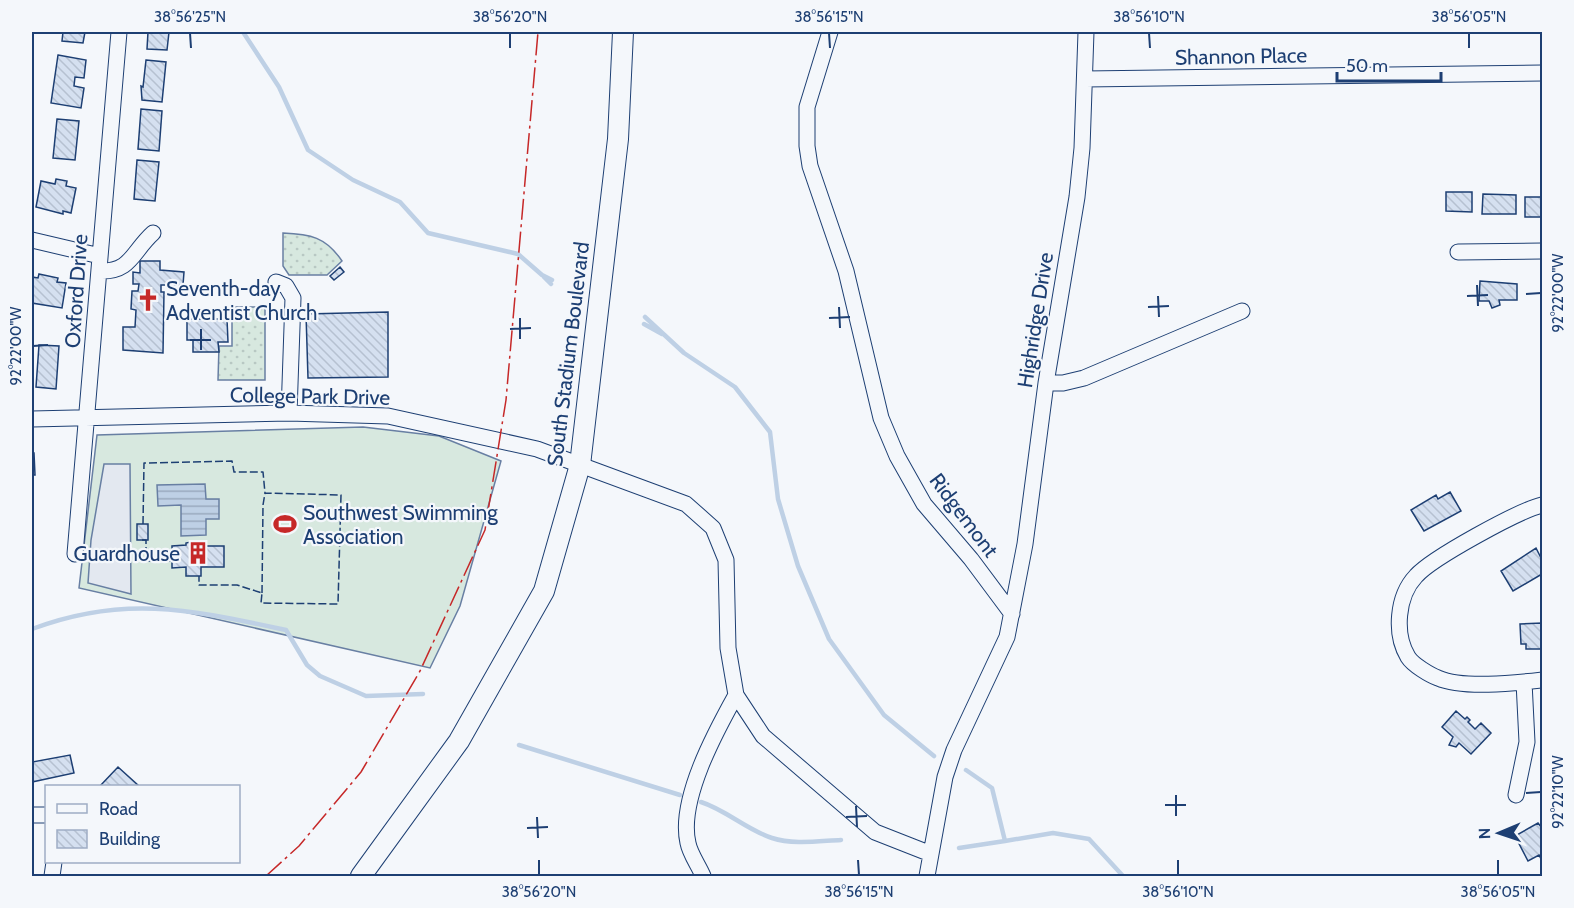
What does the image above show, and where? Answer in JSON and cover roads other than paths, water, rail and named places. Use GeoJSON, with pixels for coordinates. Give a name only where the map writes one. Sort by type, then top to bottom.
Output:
{"type":"FeatureCollection","features":[{"type":"Feature","properties":{"kind":"main road","name":"South Stadium Boulevard"},"geometry":{"type":"LineString","coordinates":[[361,876],[459,741],[544,591],[580,465],[618,139],[623,32]]}},
{"type":"Feature","properties":{"kind":"street","name":"Oxford Drive"},"geometry":{"type":"LineString","coordinates":[[75,554],[119,32]]}},
{"type":"Feature","properties":{"kind":"street","name":"Ridgemont"},"geometry":{"type":"LineString","coordinates":[[830,32],[807,107],[807,146],[810,166],[846,271],[881,418],[897,456],[924,504],[971,559],[1012,615]]}},
{"type":"Feature","properties":{"kind":"street","name":"Highridge Drive"},"geometry":{"type":"LineString","coordinates":[[1012,615],[1025,544],[1046,383],[1077,197],[1086,32]]}},
{"type":"Feature","properties":{"kind":"street","name":"Shannon Place"},"geometry":{"type":"LineString","coordinates":[[1085,79],[1542,73]]}},
{"type":"Feature","properties":{"kind":"street"},"geometry":{"type":"LineString","coordinates":[[100,271],[117,272],[129,262],[139,246],[153,233]]}},
{"type":"Feature","properties":{"kind":"street"},"geometry":{"type":"LineString","coordinates":[[32,240],[100,256]]}},
{"type":"Feature","properties":{"kind":"street"},"geometry":{"type":"LineString","coordinates":[[1458,252],[1542,251]]}},
{"type":"Feature","properties":{"kind":"street"},"geometry":{"type":"LineString","coordinates":[[276,282],[286,286],[293,298],[290,413]]}},
{"type":"Feature","properties":{"kind":"street"},"geometry":{"type":"LineString","coordinates":[[1046,383],[1063,383],[1084,378],[1242,311]]}},
{"type":"Feature","properties":{"kind":"street","name":"College Park Drive"},"geometry":{"type":"LineString","coordinates":[[32,419],[290,413],[388,416],[537,449],[686,504],[713,528],[726,560],[728,648],[736,694],[763,736],[876,832],[931,854]]}},
{"type":"Feature","properties":{"kind":"street"},"geometry":{"type":"LineString","coordinates":[[1542,505],[1486,531],[1415,576],[1400,608],[1401,637],[1409,659],[1438,678],[1456,682],[1542,680]]}},
{"type":"Feature","properties":{"kind":"street"},"geometry":{"type":"LineString","coordinates":[[927,876],[945,777],[954,750],[1007,637],[1012,615]]}},
{"type":"Feature","properties":{"kind":"street"},"geometry":{"type":"LineString","coordinates":[[1516,795],[1527,742],[1524,682]]}},
{"type":"Feature","properties":{"kind":"street"},"geometry":{"type":"LineString","coordinates":[[703,876],[688,842],[688,804],[712,737],[736,694]]}},
{"type":"Feature","properties":{"kind":"water"},"geometry":{"type":"Polygon","coordinates":[[[205,484],[206,499],[219,499],[219,519],[206,519],[206,535],[181,536],[181,505],[158,506],[157,485],[205,484]]]}},
{"type":"Feature","properties":{"kind":"waterway"},"geometry":{"type":"LineString","coordinates":[[243,32],[279,87],[308,150],[353,180],[400,202],[428,233],[518,254],[542,275],[552,280]]}},
{"type":"Feature","properties":{"kind":"waterway"},"geometry":{"type":"LineString","coordinates":[[544,277],[551,284]]}},
{"type":"Feature","properties":{"kind":"waterway"},"geometry":{"type":"LineString","coordinates":[[645,317],[684,353],[735,387],[770,432],[778,499],[798,566],[829,639],[884,715],[934,756]]}},
{"type":"Feature","properties":{"kind":"waterway"},"geometry":{"type":"LineString","coordinates":[[644,324],[662,334]]}},
{"type":"Feature","properties":{"kind":"waterway"},"geometry":{"type":"LineString","coordinates":[[32,629],[66,618],[128,609],[159,609],[220,616],[286,630],[307,665],[320,676],[366,696],[423,694]]}},
{"type":"Feature","properties":{"kind":"waterway"},"geometry":{"type":"LineString","coordinates":[[519,745],[680,795]]}},
{"type":"Feature","properties":{"kind":"waterway"},"geometry":{"type":"LineString","coordinates":[[966,770],[992,788],[1005,841],[1053,833],[1089,839],[1123,876]]}},
{"type":"Feature","properties":{"kind":"waterway"},"geometry":{"type":"LineString","coordinates":[[701,802],[772,838],[797,842],[841,840]]}},
{"type":"Feature","properties":{"kind":"waterway"},"geometry":{"type":"LineString","coordinates":[[959,848],[1005,841]]}},
{"type":"Feature","properties":{"kind":"place","name":"Seventh-day Adventist Church"},"geometry":{"type":"Point","coordinates":[148,300]}},
{"type":"Feature","properties":{"kind":"place","name":"Southwest Swimming Association"},"geometry":{"type":"Point","coordinates":[285,524]}},
{"type":"Feature","properties":{"kind":"place","name":"Guardhouse"},"geometry":{"type":"Point","coordinates":[198,553]}}]}
